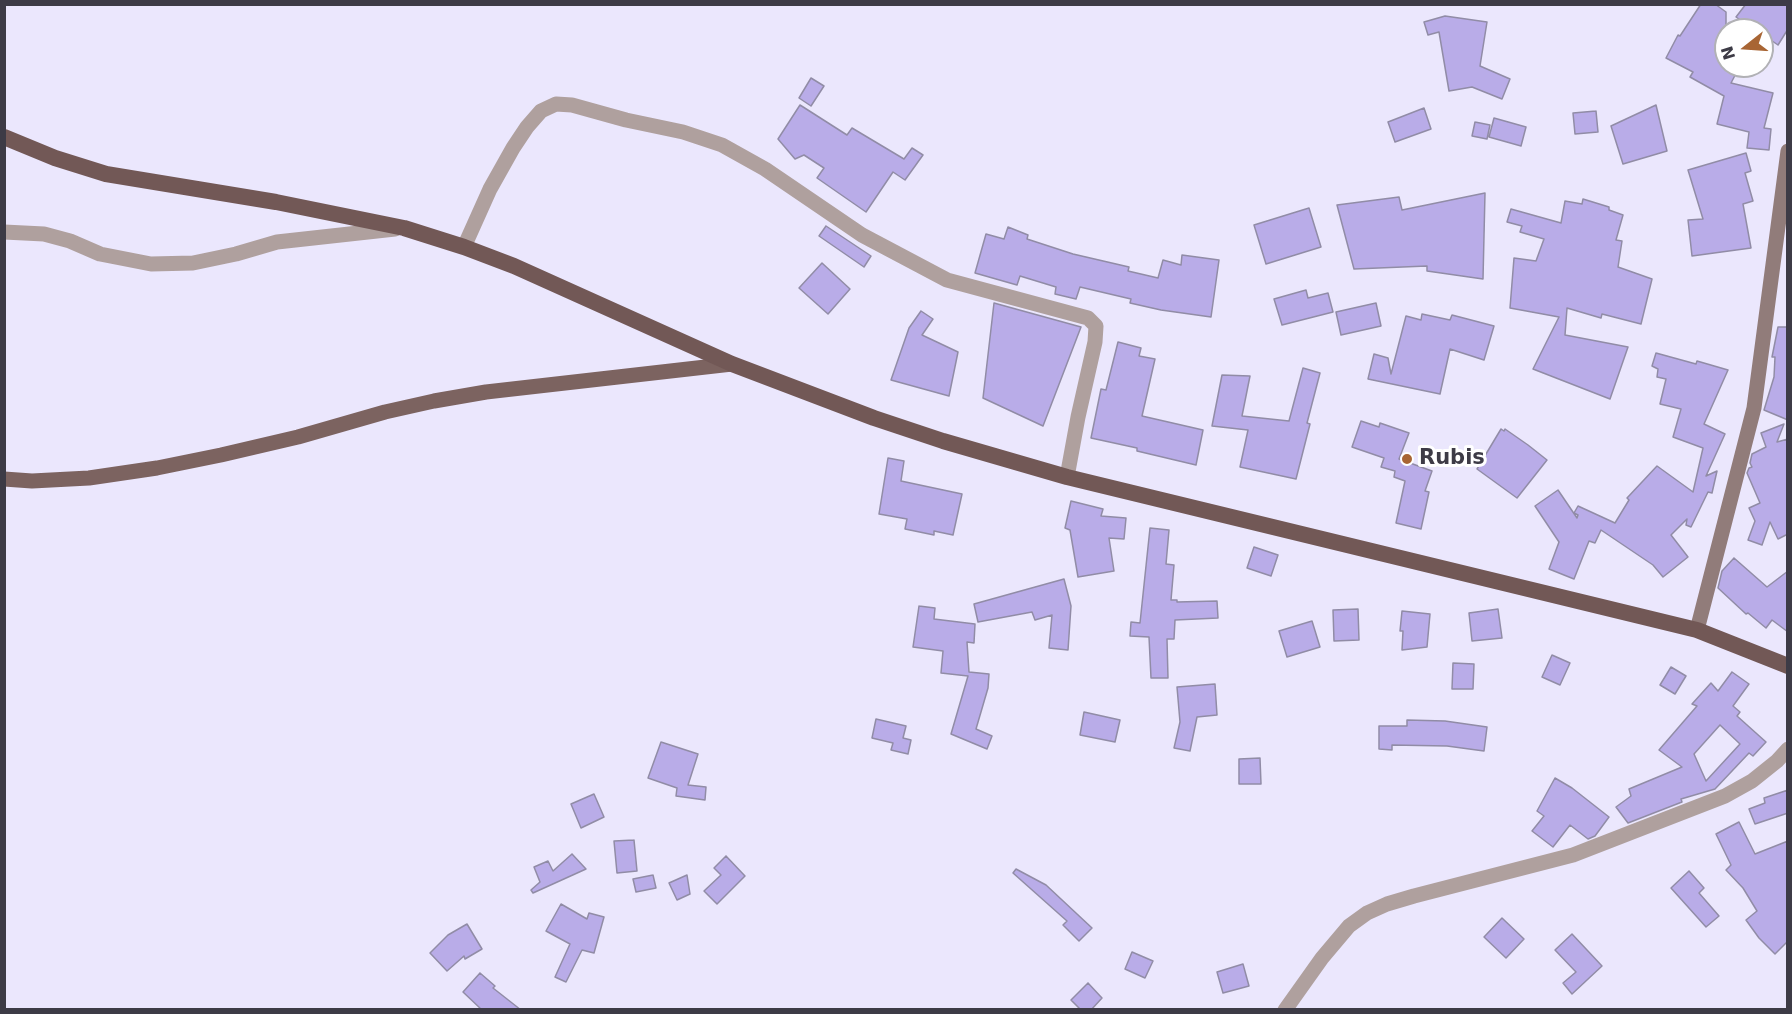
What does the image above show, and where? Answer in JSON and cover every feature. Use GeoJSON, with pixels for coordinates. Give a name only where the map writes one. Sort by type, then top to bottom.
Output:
{"type":"FeatureCollection","features":[{"type":"Feature","properties":{"kind":"highway"},"geometry":{"type":"LineString","coordinates":[[4,137],[55,158],[106,174],[276,202],[404,228],[514,266],[732,364],[874,418],[942,441],[1067,477],[1697,630],[1788,666]]}},
{"type":"Feature","properties":{"kind":"main road"},"geometry":{"type":"LineString","coordinates":[[1697,630],[1754,408],[1788,151]]}},
{"type":"Feature","properties":{"kind":"main road"},"geometry":{"type":"LineString","coordinates":[[4,479],[32,481],[89,478],[157,468],[254,447],[434,400],[732,364]]}},
{"type":"Feature","properties":{"kind":"street"},"geometry":{"type":"LineString","coordinates":[[464,247],[490,189],[513,148],[541,111],[555,104],[572,105],[626,120],[683,132],[722,145],[765,169],[862,235],[937,275],[997,294],[1088,318],[1096,326],[1095,342],[1067,477]]}},
{"type":"Feature","properties":{"kind":"street"},"geometry":{"type":"LineString","coordinates":[[4,232],[44,234],[70,241],[100,254],[151,264],[193,262],[236,254],[277,242],[404,228]]}},
{"type":"Feature","properties":{"kind":"street"},"geometry":{"type":"LineString","coordinates":[[1285,1010],[1322,958],[1349,926],[1367,913],[1414,896],[1573,855],[1677,815],[1725,796],[1752,781],[1788,749]]}},
{"type":"Feature","properties":{"kind":"building"},"geometry":{"type":"Polygon","coordinates":[[[1701,4],[1715,4],[1726,12],[1726,18],[1714,18],[1714,78],[1734,78],[1731,83],[1773,93],[1764,128],[1771,129],[1769,150],[1747,148],[1749,132],[1717,124],[1724,96],[1690,77],[1693,72],[1666,58],[1678,35],[1680,36],[1701,4]]]}},
{"type":"Feature","properties":{"kind":"building"},"geometry":{"type":"Polygon","coordinates":[[[1746,4],[1788,4],[1788,29],[1778,45],[1774,42],[1774,18],[1736,17],[1746,4]]]}},
{"type":"Feature","properties":{"kind":"building"},"geometry":{"type":"Polygon","coordinates":[[[1445,16],[1487,22],[1480,66],[1510,79],[1502,99],[1472,87],[1449,91],[1439,32],[1428,35],[1424,22],[1445,16]]]}},
{"type":"Feature","properties":{"kind":"building"},"geometry":{"type":"Polygon","coordinates":[[[811,78],[824,86],[811,106],[799,98],[811,78]]]}},
{"type":"Feature","properties":{"kind":"building"},"geometry":{"type":"Polygon","coordinates":[[[800,105],[847,135],[852,128],[904,159],[912,148],[923,155],[905,180],[893,172],[866,212],[817,178],[824,168],[804,155],[795,159],[778,139],[800,105]]]}},
{"type":"Feature","properties":{"kind":"building"},"geometry":{"type":"Polygon","coordinates":[[[1656,105],[1667,151],[1623,164],[1611,126],[1656,105]]]}},
{"type":"Feature","properties":{"kind":"building"},"geometry":{"type":"Polygon","coordinates":[[[1424,108],[1431,129],[1395,142],[1388,122],[1424,108]]]}},
{"type":"Feature","properties":{"kind":"building"},"geometry":{"type":"Polygon","coordinates":[[[1596,111],[1598,132],[1575,134],[1573,113],[1596,111]]]}},
{"type":"Feature","properties":{"kind":"building"},"geometry":{"type":"Polygon","coordinates":[[[1494,118],[1526,127],[1521,146],[1489,137],[1494,118]]]}},
{"type":"Feature","properties":{"kind":"building"},"geometry":{"type":"Polygon","coordinates":[[[1475,122],[1490,125],[1487,139],[1472,136],[1475,122]]]}},
{"type":"Feature","properties":{"kind":"building"},"geometry":{"type":"Polygon","coordinates":[[[1746,153],[1751,171],[1745,173],[1753,201],[1743,204],[1751,248],[1692,256],[1688,220],[1703,219],[1688,170],[1746,153]]]}},
{"type":"Feature","properties":{"kind":"building"},"geometry":{"type":"Polygon","coordinates":[[[1485,193],[1483,279],[1427,271],[1427,266],[1354,269],[1337,205],[1399,197],[1402,210],[1485,193]]]}},
{"type":"Feature","properties":{"kind":"building"},"geometry":{"type":"Polygon","coordinates":[[[1583,199],[1609,207],[1609,210],[1623,215],[1616,240],[1622,241],[1618,267],[1652,279],[1641,324],[1602,314],[1601,318],[1567,308],[1565,335],[1628,347],[1610,399],[1533,369],[1559,317],[1510,308],[1514,258],[1536,261],[1544,239],[1520,232],[1522,226],[1507,222],[1511,209],[1561,223],[1565,201],[1582,204],[1583,199]]]}},
{"type":"Feature","properties":{"kind":"building"},"geometry":{"type":"Polygon","coordinates":[[[1309,208],[1321,247],[1266,264],[1254,225],[1309,208]]]}},
{"type":"Feature","properties":{"kind":"building"},"geometry":{"type":"Polygon","coordinates":[[[826,226],[871,256],[864,267],[819,236],[826,226]]]}},
{"type":"Feature","properties":{"kind":"building"},"geometry":{"type":"Polygon","coordinates":[[[1008,227],[1028,235],[1027,239],[1073,254],[1129,267],[1128,271],[1158,278],[1163,260],[1181,265],[1182,255],[1219,260],[1211,317],[1130,303],[1131,299],[1080,287],[1076,299],[1055,294],[1056,287],[1020,276],[1017,285],[975,273],[986,234],[1004,239],[1008,227]]]}},
{"type":"Feature","properties":{"kind":"building"},"geometry":{"type":"Polygon","coordinates":[[[822,263],[850,289],[828,314],[799,288],[822,263]]]}},
{"type":"Feature","properties":{"kind":"building"},"geometry":{"type":"Polygon","coordinates":[[[1306,290],[1308,298],[1328,293],[1333,312],[1282,325],[1274,299],[1306,290]]]}},
{"type":"Feature","properties":{"kind":"building"},"geometry":{"type":"Polygon","coordinates":[[[994,303],[1081,327],[1043,426],[983,398],[994,303]]]}},
{"type":"Feature","properties":{"kind":"building"},"geometry":{"type":"Polygon","coordinates":[[[1376,303],[1381,326],[1341,335],[1336,312],[1376,303]]]}},
{"type":"Feature","properties":{"kind":"building"},"geometry":{"type":"Polygon","coordinates":[[[921,311],[933,319],[922,335],[958,352],[949,396],[891,380],[909,328],[921,311]]]}},
{"type":"Feature","properties":{"kind":"building"},"geometry":{"type":"Polygon","coordinates":[[[1422,314],[1450,320],[1452,315],[1494,326],[1484,360],[1450,349],[1440,394],[1368,379],[1374,354],[1388,358],[1391,374],[1406,316],[1421,320],[1422,314]]]}},
{"type":"Feature","properties":{"kind":"building"},"geometry":{"type":"Polygon","coordinates":[[[1778,327],[1788,327],[1788,420],[1764,410],[1774,377],[1775,357],[1772,357],[1778,327]]]}},
{"type":"Feature","properties":{"kind":"building"},"geometry":{"type":"Polygon","coordinates":[[[1118,342],[1141,348],[1139,356],[1155,359],[1142,416],[1203,430],[1196,465],[1091,438],[1101,389],[1106,390],[1118,342]]]}},
{"type":"Feature","properties":{"kind":"building"},"geometry":{"type":"Polygon","coordinates":[[[1656,353],[1728,370],[1704,424],[1725,434],[1706,476],[1717,471],[1712,493],[1708,492],[1691,527],[1686,525],[1687,519],[1671,535],[1688,557],[1663,577],[1653,565],[1601,530],[1595,543],[1589,541],[1574,579],[1549,569],[1559,542],[1535,506],[1558,490],[1577,518],[1578,515],[1574,513],[1578,506],[1615,523],[1629,500],[1627,498],[1657,466],[1693,492],[1703,448],[1673,437],[1681,409],[1660,404],[1666,379],[1657,377],[1658,369],[1652,366],[1656,353]]]}},
{"type":"Feature","properties":{"kind":"building"},"geometry":{"type":"Polygon","coordinates":[[[1303,368],[1320,373],[1296,479],[1240,467],[1248,430],[1212,426],[1222,375],[1250,376],[1242,416],[1289,421],[1303,368]]]}},
{"type":"Feature","properties":{"kind":"building"},"geometry":{"type":"Polygon","coordinates":[[[1361,421],[1379,427],[1380,423],[1409,433],[1399,459],[1432,471],[1425,491],[1429,492],[1421,529],[1396,523],[1405,481],[1394,477],[1395,471],[1381,467],[1384,458],[1352,447],[1361,421]]]}},
{"type":"Feature","properties":{"kind":"building"},"geometry":{"type":"Polygon","coordinates":[[[1784,424],[1777,442],[1788,439],[1788,534],[1778,539],[1770,522],[1762,545],[1748,540],[1755,521],[1749,508],[1760,503],[1747,473],[1752,467],[1750,463],[1752,454],[1766,447],[1761,433],[1784,424]]]}},
{"type":"Feature","properties":{"kind":"building"},"geometry":{"type":"Polygon","coordinates":[[[1501,429],[1504,431],[1505,429],[1547,460],[1517,498],[1477,469],[1501,429]]]}},
{"type":"Feature","properties":{"kind":"building"},"geometry":{"type":"Polygon","coordinates":[[[888,458],[904,461],[901,481],[962,494],[953,535],[934,531],[934,535],[905,529],[907,519],[879,514],[888,458]]]}},
{"type":"Feature","properties":{"kind":"building"},"geometry":{"type":"Polygon","coordinates":[[[1071,501],[1103,509],[1101,516],[1126,518],[1124,539],[1109,538],[1114,571],[1078,577],[1070,530],[1065,528],[1071,501]]]}},
{"type":"Feature","properties":{"kind":"building"},"geometry":{"type":"Polygon","coordinates":[[[1150,528],[1169,530],[1166,564],[1174,565],[1171,600],[1177,600],[1177,602],[1217,601],[1218,618],[1175,620],[1174,639],[1167,639],[1168,678],[1151,678],[1149,637],[1130,636],[1131,622],[1140,623],[1150,528]]]}},
{"type":"Feature","properties":{"kind":"building"},"geometry":{"type":"Polygon","coordinates":[[[1254,547],[1278,555],[1271,576],[1247,568],[1254,547]]]}},
{"type":"Feature","properties":{"kind":"building"},"geometry":{"type":"Polygon","coordinates":[[[1734,558],[1767,587],[1788,571],[1788,632],[1772,620],[1766,628],[1748,613],[1746,614],[1718,588],[1722,571],[1734,558]]]}},
{"type":"Feature","properties":{"kind":"building"},"geometry":{"type":"Polygon","coordinates":[[[1064,579],[1071,606],[1068,650],[1049,648],[1052,615],[1035,620],[1032,612],[978,622],[974,604],[1064,579]]]}},
{"type":"Feature","properties":{"kind":"building"},"geometry":{"type":"Polygon","coordinates":[[[919,606],[935,608],[934,619],[975,624],[974,643],[967,642],[969,672],[989,674],[988,688],[976,729],[992,736],[987,749],[951,734],[968,676],[941,673],[943,651],[913,647],[919,606]]]}},
{"type":"Feature","properties":{"kind":"building"},"geometry":{"type":"Polygon","coordinates":[[[1358,609],[1359,640],[1334,641],[1333,610],[1358,609]]]}},
{"type":"Feature","properties":{"kind":"building"},"geometry":{"type":"Polygon","coordinates":[[[1498,609],[1502,638],[1472,641],[1469,613],[1498,609]]]}},
{"type":"Feature","properties":{"kind":"building"},"geometry":{"type":"Polygon","coordinates":[[[1402,611],[1430,614],[1427,647],[1402,650],[1403,631],[1400,631],[1402,611]]]}},
{"type":"Feature","properties":{"kind":"building"},"geometry":{"type":"Polygon","coordinates":[[[1312,621],[1320,647],[1287,657],[1279,631],[1312,621]]]}},
{"type":"Feature","properties":{"kind":"building"},"geometry":{"type":"Polygon","coordinates":[[[1552,655],[1570,663],[1560,685],[1542,677],[1552,655]]]}},
{"type":"Feature","properties":{"kind":"building"},"geometry":{"type":"Polygon","coordinates":[[[1453,663],[1474,664],[1473,689],[1452,689],[1453,663]]]}},
{"type":"Feature","properties":{"kind":"building"},"geometry":{"type":"Polygon","coordinates":[[[1671,667],[1686,676],[1675,694],[1660,685],[1671,667]]]}},
{"type":"Feature","properties":{"kind":"building"},"geometry":{"type":"Polygon","coordinates":[[[1732,672],[1749,684],[1733,706],[1740,712],[1737,716],[1766,742],[1753,756],[1749,753],[1715,789],[1681,799],[1682,802],[1628,823],[1616,807],[1631,796],[1629,789],[1682,767],[1659,750],[1697,706],[1692,704],[1711,683],[1718,691],[1732,672]],[[1720,725],[1694,754],[1706,781],[1740,744],[1720,725]]]}},
{"type":"Feature","properties":{"kind":"building"},"geometry":{"type":"Polygon","coordinates":[[[1215,684],[1217,715],[1197,717],[1190,751],[1174,748],[1180,722],[1177,687],[1215,684]]]}},
{"type":"Feature","properties":{"kind":"building"},"geometry":{"type":"Polygon","coordinates":[[[1084,712],[1120,720],[1115,742],[1080,735],[1084,712]]]}},
{"type":"Feature","properties":{"kind":"building"},"geometry":{"type":"Polygon","coordinates":[[[876,719],[906,726],[903,738],[911,740],[908,754],[891,750],[893,743],[872,738],[876,719]]]}},
{"type":"Feature","properties":{"kind":"building"},"geometry":{"type":"Polygon","coordinates":[[[1407,720],[1445,721],[1487,727],[1484,751],[1447,746],[1392,745],[1392,750],[1379,749],[1379,726],[1407,726],[1407,720]]]}},
{"type":"Feature","properties":{"kind":"building"},"geometry":{"type":"Polygon","coordinates":[[[661,742],[698,754],[688,785],[706,787],[705,800],[676,796],[677,788],[648,778],[661,742]]]}},
{"type":"Feature","properties":{"kind":"building"},"geometry":{"type":"Polygon","coordinates":[[[1260,758],[1261,784],[1239,784],[1239,759],[1260,758]]]}},
{"type":"Feature","properties":{"kind":"building"},"geometry":{"type":"Polygon","coordinates":[[[1555,778],[1572,788],[1609,817],[1595,836],[1588,839],[1570,825],[1553,847],[1532,831],[1544,816],[1537,811],[1555,778]]]}},
{"type":"Feature","properties":{"kind":"building"},"geometry":{"type":"Polygon","coordinates":[[[1788,790],[1788,813],[1755,824],[1749,809],[1765,803],[1764,798],[1788,790]]]}},
{"type":"Feature","properties":{"kind":"building"},"geometry":{"type":"Polygon","coordinates":[[[594,794],[604,817],[581,828],[571,804],[594,794]]]}},
{"type":"Feature","properties":{"kind":"building"},"geometry":{"type":"Polygon","coordinates":[[[1739,822],[1755,854],[1788,841],[1788,941],[1775,954],[1746,920],[1757,911],[1743,888],[1726,870],[1731,865],[1716,834],[1739,822]]]}},
{"type":"Feature","properties":{"kind":"building"},"geometry":{"type":"Polygon","coordinates":[[[634,840],[637,871],[617,873],[614,841],[634,840]]]}},
{"type":"Feature","properties":{"kind":"building"},"geometry":{"type":"Polygon","coordinates":[[[572,854],[586,869],[533,893],[531,890],[540,882],[534,867],[548,861],[553,871],[572,854]]]}},
{"type":"Feature","properties":{"kind":"building"},"geometry":{"type":"Polygon","coordinates":[[[726,856],[745,876],[717,904],[704,891],[721,875],[714,868],[726,856]]]}},
{"type":"Feature","properties":{"kind":"building"},"geometry":{"type":"Polygon","coordinates":[[[1016,869],[1046,885],[1092,928],[1079,941],[1063,925],[1067,921],[1013,873],[1016,869]]]}},
{"type":"Feature","properties":{"kind":"building"},"geometry":{"type":"Polygon","coordinates":[[[1689,871],[1704,888],[1699,893],[1719,916],[1706,927],[1671,888],[1689,871]]]}},
{"type":"Feature","properties":{"kind":"building"},"geometry":{"type":"Polygon","coordinates":[[[653,875],[656,888],[636,892],[633,879],[653,875]]]}},
{"type":"Feature","properties":{"kind":"building"},"geometry":{"type":"Polygon","coordinates":[[[687,875],[690,894],[677,900],[669,883],[687,875]]]}},
{"type":"Feature","properties":{"kind":"building"},"geometry":{"type":"Polygon","coordinates":[[[561,904],[587,919],[589,913],[604,917],[594,953],[582,950],[566,982],[555,977],[570,944],[546,931],[561,904]]]}},
{"type":"Feature","properties":{"kind":"building"},"geometry":{"type":"Polygon","coordinates":[[[1502,918],[1524,939],[1506,958],[1484,937],[1502,918]]]}},
{"type":"Feature","properties":{"kind":"building"},"geometry":{"type":"Polygon","coordinates":[[[467,924],[482,949],[465,959],[464,956],[447,971],[430,953],[448,935],[467,924]]]}},
{"type":"Feature","properties":{"kind":"building"},"geometry":{"type":"Polygon","coordinates":[[[1572,934],[1602,966],[1572,994],[1563,983],[1576,972],[1555,950],[1572,934]]]}},
{"type":"Feature","properties":{"kind":"building"},"geometry":{"type":"Polygon","coordinates":[[[1132,952],[1153,961],[1145,978],[1125,969],[1132,952]]]}},
{"type":"Feature","properties":{"kind":"building"},"geometry":{"type":"Polygon","coordinates":[[[1243,964],[1249,986],[1223,993],[1217,972],[1243,964]]]}},
{"type":"Feature","properties":{"kind":"building"},"geometry":{"type":"Polygon","coordinates":[[[480,973],[495,986],[493,988],[521,1010],[482,1010],[463,992],[480,973]]]}},
{"type":"Feature","properties":{"kind":"building"},"geometry":{"type":"Polygon","coordinates":[[[1088,983],[1102,998],[1091,1010],[1081,1010],[1071,1000],[1088,983]]]}},
{"type":"Feature","properties":{"kind":"place","name":"Rubis"},"geometry":{"type":"Point","coordinates":[1407,459]}}]}
